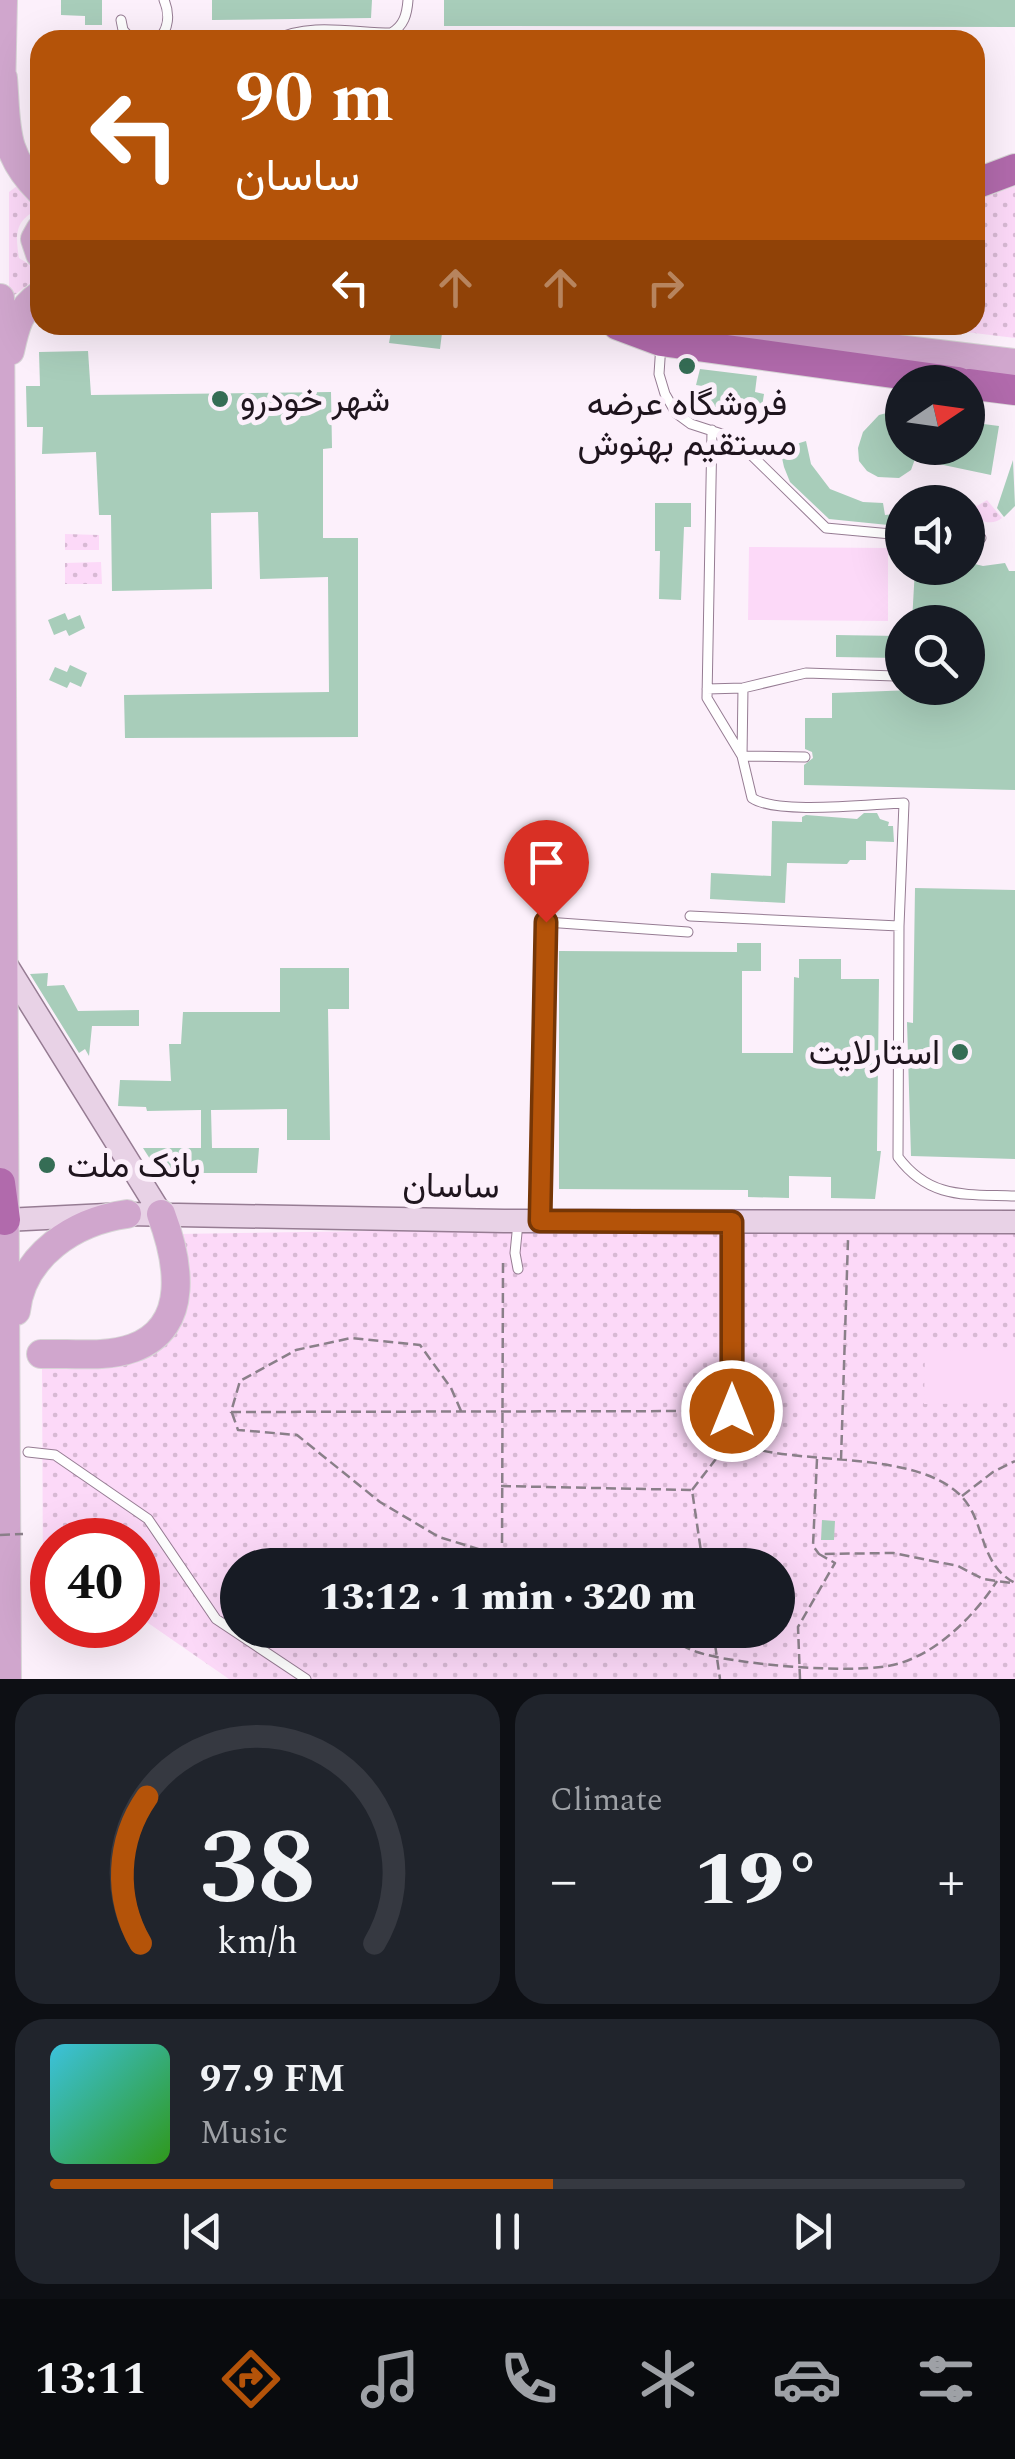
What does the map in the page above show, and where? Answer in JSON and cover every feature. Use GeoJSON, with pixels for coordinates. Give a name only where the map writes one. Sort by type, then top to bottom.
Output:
{"type":"FeatureCollection","features":[{"type":"Feature","properties":{"kind":"highway"},"geometry":{"type":"LineString","coordinates":[[985,180],[1015,169]]}},
{"type":"Feature","properties":{"kind":"highway"},"geometry":{"type":"LineString","coordinates":[[645,335],[661,341],[885,372]]}},
{"type":"Feature","properties":{"kind":"highway"},"geometry":{"type":"LineString","coordinates":[[985,386],[1015,390]]}},
{"type":"Feature","properties":{"kind":"highway"},"geometry":{"type":"LineString","coordinates":[[0,1184],[5,1220]]}},
{"type":"Feature","properties":{"kind":"main road"},"geometry":{"type":"LineString","coordinates":[[3,0],[1,90],[8,145],[18,167],[30,180]]}},
{"type":"Feature","properties":{"kind":"main road"},"geometry":{"type":"LineString","coordinates":[[0,298],[7,1679]]}},
{"type":"Feature","properties":{"kind":"main road"},"geometry":{"type":"LineString","coordinates":[[2,397],[16,321],[30,301]]}},
{"type":"Feature","properties":{"kind":"main road"},"geometry":{"type":"LineString","coordinates":[[782,335],[1015,363]]}},
{"type":"Feature","properties":{"kind":"main road"},"geometry":{"type":"LineString","coordinates":[[908,335],[1015,348]]}},
{"type":"Feature","properties":{"kind":"main road"},"geometry":{"type":"LineString","coordinates":[[6,1360],[12,1351],[18,1299],[29,1268],[45,1252],[83,1227],[127,1214]]}},
{"type":"Feature","properties":{"kind":"main road"},"geometry":{"type":"LineString","coordinates":[[40,1354],[121,1351],[146,1342],[156,1333],[172,1309],[178,1282],[162,1214]]}},
{"type":"Feature","properties":{"kind":"street"},"geometry":{"type":"LineString","coordinates":[[4,961],[162,1214]]}},
{"type":"Feature","properties":{"kind":"street","name":"ساسان"},"geometry":{"type":"LineString","coordinates":[[5,1220],[162,1214],[529,1221],[1015,1222]]}},
{"type":"Feature","properties":{"kind":"street"},"geometry":{"type":"LineString","coordinates":[[732,1222],[732,1439]]}},
{"type":"Feature","properties":{"kind":"lane"},"geometry":{"type":"LineString","coordinates":[[164,0],[166,30]]}},
{"type":"Feature","properties":{"kind":"lane"},"geometry":{"type":"LineString","coordinates":[[398,30],[408,13],[408,0]]}},
{"type":"Feature","properties":{"kind":"lane"},"geometry":{"type":"LineString","coordinates":[[121,20],[123,30]]}},
{"type":"Feature","properties":{"kind":"lane"},"geometry":{"type":"LineString","coordinates":[[661,341],[659,374],[676,413],[690,424],[734,438],[826,528],[885,533]]}},
{"type":"Feature","properties":{"kind":"lane"},"geometry":{"type":"LineString","coordinates":[[712,430],[707,698],[742,756]]}},
{"type":"Feature","properties":{"kind":"lane"},"geometry":{"type":"LineString","coordinates":[[707,689],[743,688],[806,672],[885,676]]}},
{"type":"Feature","properties":{"kind":"lane"},"geometry":{"type":"LineString","coordinates":[[743,688],[742,756],[752,798],[762,805],[904,804],[898,1157],[921,1182],[948,1193],[1015,1196]]}},
{"type":"Feature","properties":{"kind":"lane"},"geometry":{"type":"LineString","coordinates":[[742,756],[804,757]]}},
{"type":"Feature","properties":{"kind":"lane"},"geometry":{"type":"LineString","coordinates":[[690,916],[899,926]]}},
{"type":"Feature","properties":{"kind":"lane"},"geometry":{"type":"LineString","coordinates":[[518,1269],[515,1253],[529,1221],[546,922],[688,932]]}},
{"type":"Feature","properties":{"kind":"lane"},"geometry":{"type":"LineString","coordinates":[[28,1452],[55,1454],[148,1518],[216,1619],[306,1679]]}},
{"type":"Feature","properties":{"kind":"path"},"geometry":{"type":"LineString","coordinates":[[841,1460],[848,1238]]}},
{"type":"Feature","properties":{"kind":"path"},"geometry":{"type":"LineString","coordinates":[[502,1548],[503,1259]]}},
{"type":"Feature","properties":{"kind":"path"},"geometry":{"type":"LineString","coordinates":[[461,1410],[451,1388],[420,1345],[352,1338],[296,1350],[240,1381],[231,1412],[238,1430],[298,1435],[380,1502],[440,1537],[476,1548]]}},
{"type":"Feature","properties":{"kind":"path"},"geometry":{"type":"LineString","coordinates":[[231,1412],[732,1411]]}},
{"type":"Feature","properties":{"kind":"path"},"geometry":{"type":"LineString","coordinates":[[701,1548],[692,1490],[732,1439],[751,1449],[919,1472],[945,1484],[962,1496],[998,1574],[1015,1584]]}},
{"type":"Feature","properties":{"kind":"path"},"geometry":{"type":"LineString","coordinates":[[800,1679],[798,1627],[836,1562],[818,1554],[813,1546],[817,1457]]}},
{"type":"Feature","properties":{"kind":"path"},"geometry":{"type":"LineString","coordinates":[[962,1496],[1015,1461]]}},
{"type":"Feature","properties":{"kind":"path"},"geometry":{"type":"LineString","coordinates":[[501,1486],[692,1490]]}},
{"type":"Feature","properties":{"kind":"path"},"geometry":{"type":"LineString","coordinates":[[0,1535],[22,1534]]}},
{"type":"Feature","properties":{"kind":"path"},"geometry":{"type":"LineString","coordinates":[[818,1554],[893,1552],[958,1566],[983,1579],[1015,1584]]}},
{"type":"Feature","properties":{"kind":"path"},"geometry":{"type":"LineString","coordinates":[[689,1648],[717,1656],[817,1669],[896,1665],[927,1652],[981,1606],[997,1581]]}},
{"type":"Feature","properties":{"kind":"path"},"geometry":{"type":"LineString","coordinates":[[716,1648],[720,1679]]}},
{"type":"Feature","properties":{"kind":"shaded area"},"geometry":{"type":"Polygon","coordinates":[[[17,186],[30,196],[30,214],[21,223],[17,242],[19,258],[30,265],[30,283],[9,299],[9,192],[17,186]]]}},
{"type":"Feature","properties":{"kind":"shaded area"},"geometry":{"type":"Polygon","coordinates":[[[1015,186],[1015,338],[985,334],[985,197],[1015,186]]]}},
{"type":"Feature","properties":{"kind":"shaded area"},"geometry":{"type":"Polygon","coordinates":[[[987,500],[1002,518],[985,521],[987,500]]]}},
{"type":"Feature","properties":{"kind":"shaded area"},"geometry":{"type":"Polygon","coordinates":[[[65,534],[99,535],[99,550],[65,550],[65,534]]]}},
{"type":"Feature","properties":{"kind":"shaded area"},"geometry":{"type":"Polygon","coordinates":[[[749,547],[885,548],[888,605],[885,621],[748,620],[749,547]]]}},
{"type":"Feature","properties":{"kind":"shaded area"},"geometry":{"type":"Polygon","coordinates":[[[101,562],[102,584],[65,584],[65,563],[101,562]]]}},
{"type":"Feature","properties":{"kind":"shaded area"},"geometry":{"type":"Polygon","coordinates":[[[501,1229],[1015,1231],[1015,1679],[229,1679],[160,1631],[160,1518],[43,1518],[42,1368],[114,1356],[165,1332],[177,1234],[501,1229]]]}},
{"type":"Feature","properties":{"kind":"shaded area"},"geometry":{"type":"Polygon","coordinates":[[[1015,1350],[1015,1403],[924,1404],[925,1351],[1015,1350]]]}},
{"type":"Feature","properties":{"kind":"building"},"geometry":{"type":"Polygon","coordinates":[[[61,0],[102,0],[102,25],[85,25],[85,16],[61,15],[61,0]]]}},
{"type":"Feature","properties":{"kind":"building"},"geometry":{"type":"Polygon","coordinates":[[[212,0],[372,0],[371,18],[212,20],[212,0]]]}},
{"type":"Feature","properties":{"kind":"building"},"geometry":{"type":"Polygon","coordinates":[[[444,0],[1015,0],[1015,27],[444,26],[444,0]]]}},
{"type":"Feature","properties":{"kind":"building"},"geometry":{"type":"Polygon","coordinates":[[[390,335],[442,335],[440,349],[389,343],[390,335]]]}},
{"type":"Feature","properties":{"kind":"building"},"geometry":{"type":"Polygon","coordinates":[[[88,351],[91,395],[331,392],[332,448],[323,449],[323,538],[358,538],[358,737],[125,738],[124,695],[329,692],[328,577],[260,579],[258,512],[211,513],[212,589],[112,591],[111,515],[99,515],[96,452],[42,454],[43,427],[27,427],[26,386],[40,386],[39,352],[88,351]]]}},
{"type":"Feature","properties":{"kind":"building"},"geometry":{"type":"Polygon","coordinates":[[[700,369],[757,376],[755,392],[764,394],[760,419],[705,410],[708,387],[696,385],[700,369]]]}},
{"type":"Feature","properties":{"kind":"building"},"geometry":{"type":"Polygon","coordinates":[[[885,413],[885,465],[913,465],[899,478],[878,477],[859,461],[863,432],[885,413]]]}},
{"type":"Feature","properties":{"kind":"building"},"geometry":{"type":"Polygon","coordinates":[[[985,424],[999,426],[991,475],[944,465],[985,465],[985,424]]]}},
{"type":"Feature","properties":{"kind":"building"},"geometry":{"type":"Polygon","coordinates":[[[806,441],[811,464],[830,489],[863,502],[883,503],[885,525],[829,519],[790,482],[780,449],[806,441]]]}},
{"type":"Feature","properties":{"kind":"building"},"geometry":{"type":"Polygon","coordinates":[[[1013,460],[1015,506],[1004,517],[997,508],[1013,460]]]}},
{"type":"Feature","properties":{"kind":"building"},"geometry":{"type":"Polygon","coordinates":[[[655,503],[691,503],[691,527],[684,527],[681,600],[659,599],[655,503]]]}},
{"type":"Feature","properties":{"kind":"building"},"geometry":{"type":"Polygon","coordinates":[[[1005,563],[1009,571],[1015,571],[1015,790],[804,785],[804,765],[813,758],[812,752],[805,749],[805,718],[832,718],[832,693],[885,691],[885,705],[985,705],[985,605],[913,605],[914,585],[985,585],[985,566],[1005,563]]]}},
{"type":"Feature","properties":{"kind":"building"},"geometry":{"type":"Polygon","coordinates":[[[65,613],[68,620],[80,615],[85,628],[69,636],[66,630],[54,635],[48,620],[65,613]]]}},
{"type":"Feature","properties":{"kind":"building"},"geometry":{"type":"Polygon","coordinates":[[[836,635],[885,636],[885,658],[836,657],[836,635]]]}},
{"type":"Feature","properties":{"kind":"building"},"geometry":{"type":"Polygon","coordinates":[[[70,665],[87,673],[81,687],[70,682],[67,688],[49,680],[55,667],[67,672],[70,665]]]}},
{"type":"Feature","properties":{"kind":"building"},"geometry":{"type":"Polygon","coordinates":[[[864,813],[877,813],[889,822],[894,842],[866,841],[866,860],[850,860],[847,864],[787,863],[785,903],[710,899],[711,873],[771,876],[772,821],[802,822],[806,815],[857,819],[864,813]]]}},
{"type":"Feature","properties":{"kind":"building","name":"استارلایت"},"geometry":{"type":"Polygon","coordinates":[[[915,888],[1015,890],[1015,1159],[911,1156],[907,1022],[913,1023],[915,888]]]}},
{"type":"Feature","properties":{"kind":"building"},"geometry":{"type":"Polygon","coordinates":[[[737,943],[761,943],[761,971],[742,971],[742,1053],[793,1053],[794,977],[799,978],[799,959],[841,959],[841,979],[879,979],[877,1151],[881,1151],[875,1199],[831,1198],[831,1177],[789,1176],[789,1198],[748,1197],[748,1190],[559,1189],[559,951],[737,952],[737,943]]]}},
{"type":"Feature","properties":{"kind":"building"},"geometry":{"type":"Polygon","coordinates":[[[280,968],[349,968],[349,1009],[328,1009],[330,1140],[287,1140],[287,1109],[211,1110],[212,1148],[259,1148],[257,1173],[159,1173],[143,1148],[201,1148],[201,1110],[147,1111],[146,1107],[118,1106],[120,1080],[171,1081],[169,1044],[181,1044],[183,1012],[280,1012],[280,968]]]}},
{"type":"Feature","properties":{"kind":"building"},"geometry":{"type":"Polygon","coordinates":[[[48,973],[47,986],[64,985],[78,1011],[139,1010],[139,1026],[92,1026],[89,1056],[85,1049],[79,1053],[30,974],[48,973]]]}},
{"type":"Feature","properties":{"kind":"building"},"geometry":{"type":"Polygon","coordinates":[[[822,1520],[835,1521],[834,1540],[821,1540],[822,1520]]]}},
{"type":"Feature","properties":{"kind":"place","name":"فروشگاه عرضه مستقیم بهنوش"},"geometry":{"type":"Point","coordinates":[687,366]}},
{"type":"Feature","properties":{"kind":"place","name":"شهر خودرو"},"geometry":{"type":"Point","coordinates":[220,399]}},
{"type":"Feature","properties":{"kind":"place","name":"استارلایت"},"geometry":{"type":"Point","coordinates":[960,1052]}},
{"type":"Feature","properties":{"kind":"place","name":"بانک ملت"},"geometry":{"type":"Point","coordinates":[47,1165]}},
{"type":"Feature","properties":{"kind":"route"},"geometry":{"type":"LineString","coordinates":[[546,922],[540,1221],[732,1222],[732,1411]]}}]}
